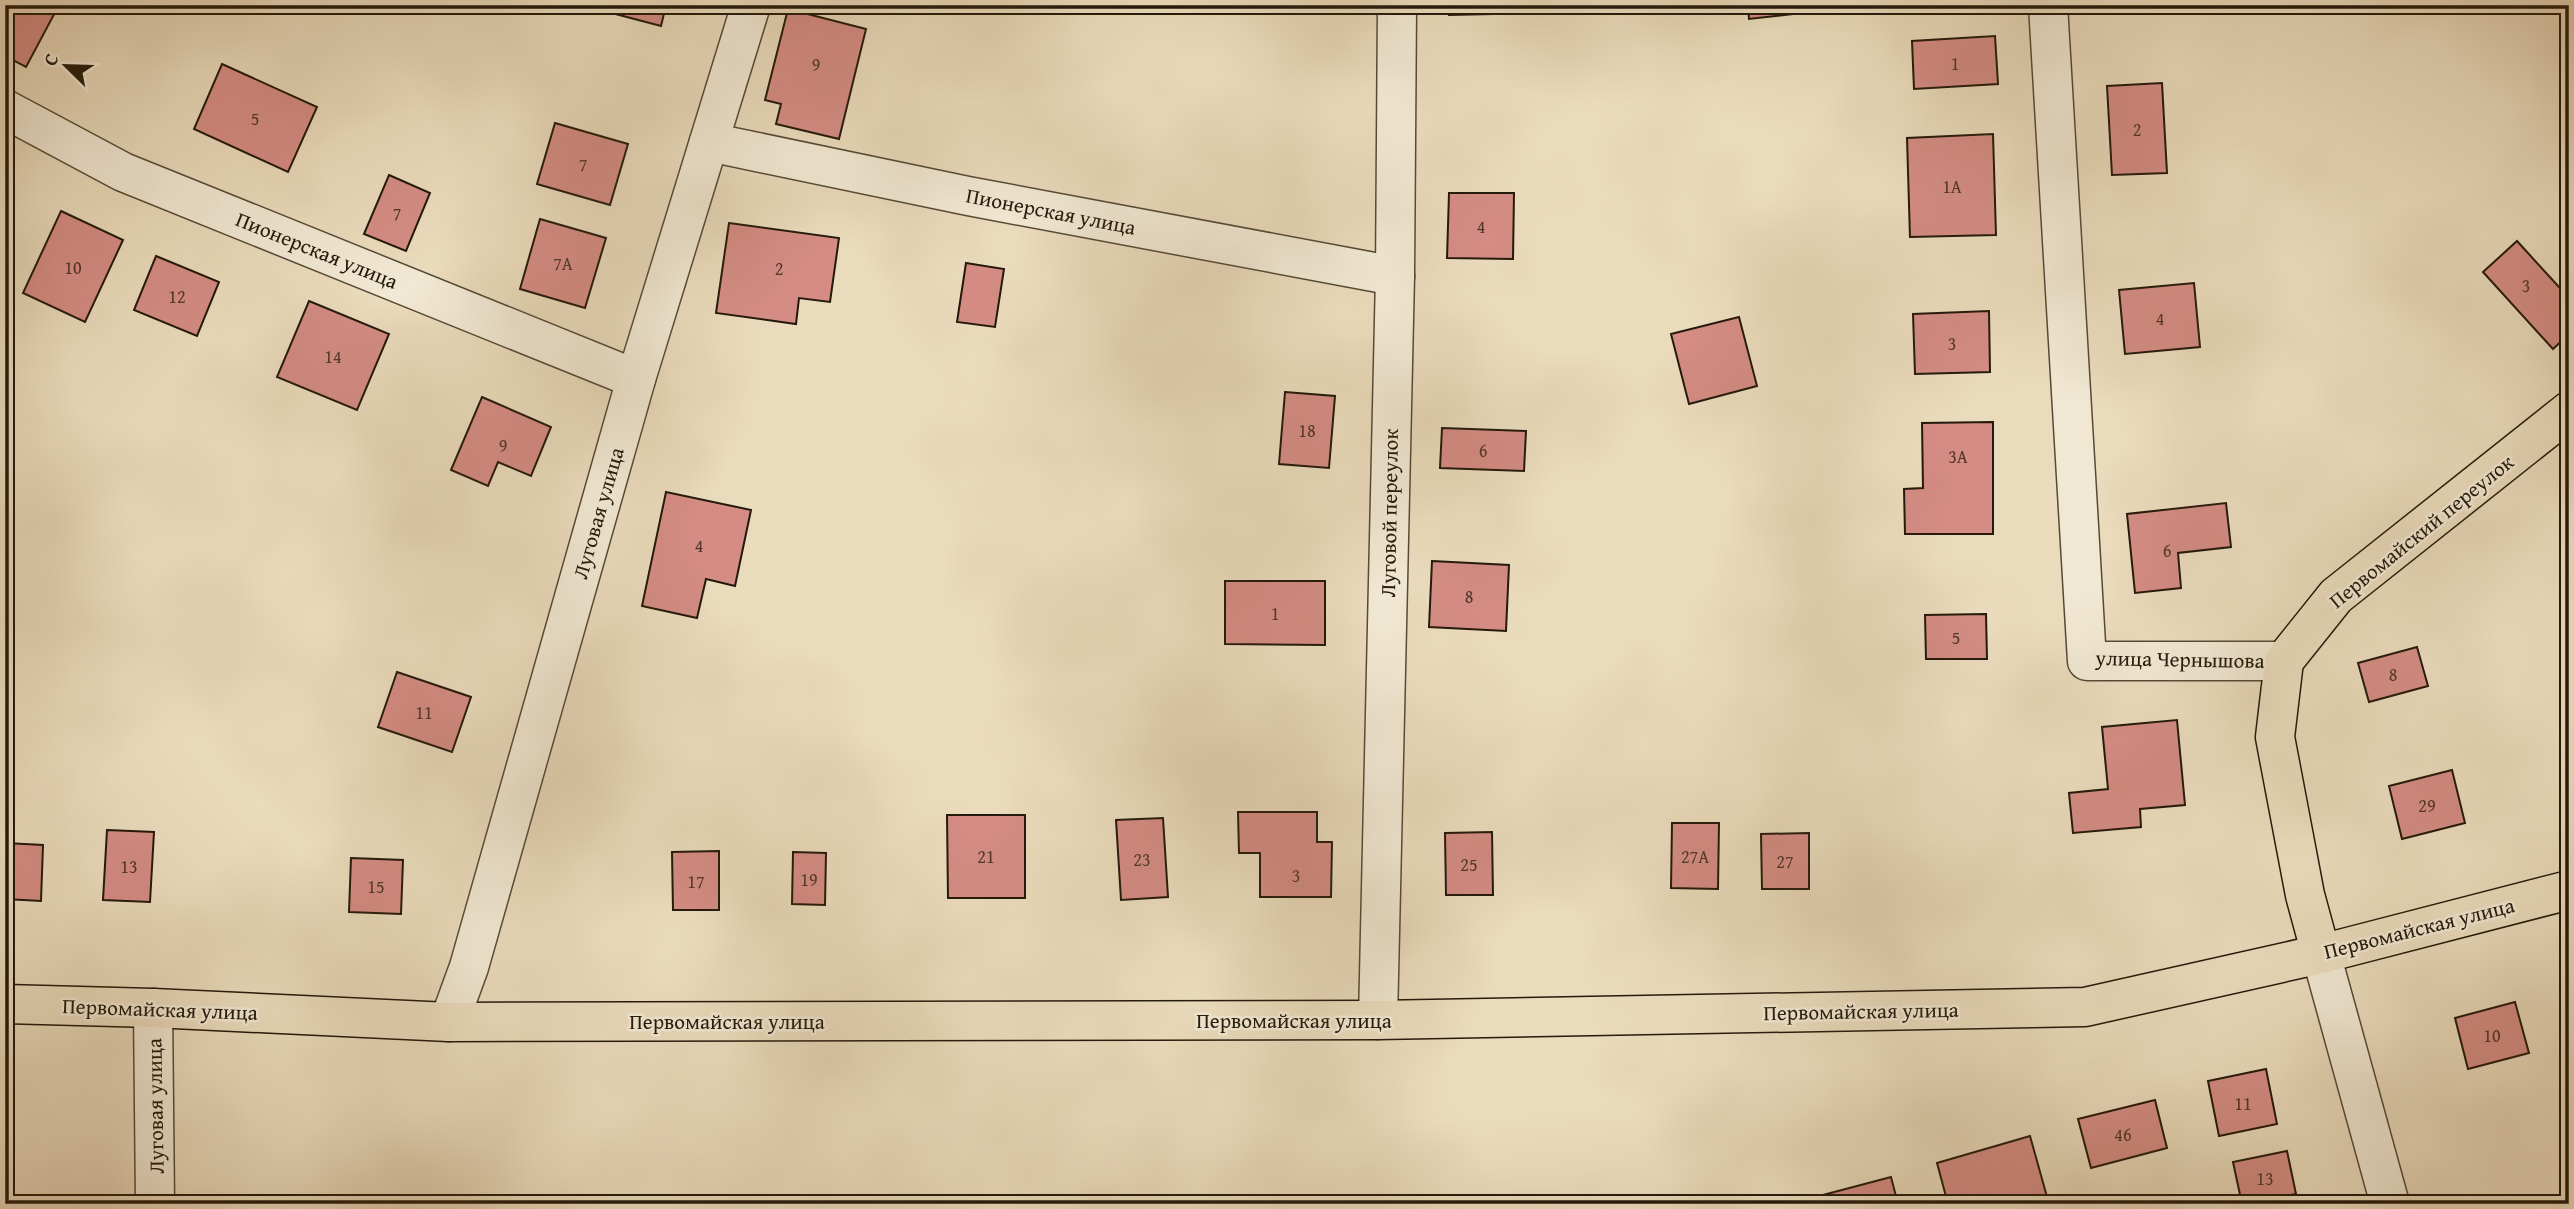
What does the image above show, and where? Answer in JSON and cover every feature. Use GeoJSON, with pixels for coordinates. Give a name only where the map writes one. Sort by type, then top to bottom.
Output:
{"type":"FeatureCollection","features":[{"type":"Feature","properties":{"kind":"main road","name":"Первомайский переулок"},"geometry":{"type":"LineString","coordinates":[[2284,661],[2336,596],[2569,411]]}},
{"type":"Feature","properties":{"kind":"main road","name":"улица Чернышова"},"geometry":{"type":"LineString","coordinates":[[2284,661],[2275,737],[2305,895],[2321,954]]}},
{"type":"Feature","properties":{"kind":"main road","name":"Первомайская улица"},"geometry":{"type":"LineString","coordinates":[[5,1004],[449,1022],[1378,1020],[2085,1007],[2321,954],[2569,890]]}},
{"type":"Feature","properties":{"kind":"street","name":"Луговая улица"},"geometry":{"type":"LineString","coordinates":[[449,1022],[469,967],[636,379],[751,5]]}},
{"type":"Feature","properties":{"kind":"street","name":"Луговой переулок"},"geometry":{"type":"LineString","coordinates":[[1378,1020],[1395,276],[1397,5]]}},
{"type":"Feature","properties":{"kind":"street","name":"улица Чернышова"},"geometry":{"type":"LineString","coordinates":[[2049,5],[2087,662],[2284,661]]}},
{"type":"Feature","properties":{"kind":"street","name":"Пионерская улица"},"geometry":{"type":"LineString","coordinates":[[5,109],[122,172],[636,379]]}},
{"type":"Feature","properties":{"kind":"street","name":"Пионерская улица"},"geometry":{"type":"LineString","coordinates":[[709,142],[981,198],[1395,276]]}},
{"type":"Feature","properties":{"kind":"street","name":"улица Чернышова"},"geometry":{"type":"LineString","coordinates":[[2321,954],[2390,1204]]}},
{"type":"Feature","properties":{"kind":"street","name":"Луговая улица"},"geometry":{"type":"LineString","coordinates":[[153,1008],[155,1204]]}},
{"type":"Feature","properties":{"kind":"building"},"geometry":{"type":"Polygon","coordinates":[[[5,5],[59,5],[26,67],[5,56],[5,5]]]}},
{"type":"Feature","properties":{"kind":"building"},"geometry":{"type":"Polygon","coordinates":[[[605,5],[666,5],[661,26],[604,11],[605,5]]]}},
{"type":"Feature","properties":{"kind":"building"},"geometry":{"type":"Polygon","coordinates":[[[1449,5],[1493,5],[1493,14],[1449,15],[1449,5]]]}},
{"type":"Feature","properties":{"kind":"building"},"geometry":{"type":"Polygon","coordinates":[[[1748,5],[1800,5],[1801,13],[1749,19],[1748,5]]]}},
{"type":"Feature","properties":{"kind":"building"},"geometry":{"type":"Polygon","coordinates":[[[788,9],[866,29],[839,139],[776,124],[781,104],[765,100],[788,9]]]}},
{"type":"Feature","properties":{"kind":"building"},"geometry":{"type":"Polygon","coordinates":[[[1995,36],[1998,84],[1914,89],[1912,41],[1995,36]]]}},
{"type":"Feature","properties":{"kind":"building"},"geometry":{"type":"Polygon","coordinates":[[[222,64],[317,107],[288,172],[194,129],[222,64]]]}},
{"type":"Feature","properties":{"kind":"building"},"geometry":{"type":"Polygon","coordinates":[[[2162,83],[2167,173],[2112,175],[2107,86],[2162,83]]]}},
{"type":"Feature","properties":{"kind":"building"},"geometry":{"type":"Polygon","coordinates":[[[555,123],[628,144],[610,205],[537,184],[555,123]]]}},
{"type":"Feature","properties":{"kind":"building"},"geometry":{"type":"Polygon","coordinates":[[[1993,134],[1996,235],[1910,237],[1907,138],[1993,134]]]}},
{"type":"Feature","properties":{"kind":"building"},"geometry":{"type":"Polygon","coordinates":[[[389,175],[430,193],[406,251],[364,234],[389,175]]]}},
{"type":"Feature","properties":{"kind":"building"},"geometry":{"type":"Polygon","coordinates":[[[1449,193],[1514,193],[1513,259],[1447,258],[1449,193]]]}},
{"type":"Feature","properties":{"kind":"building"},"geometry":{"type":"Polygon","coordinates":[[[61,211],[123,240],[85,322],[23,293],[61,211]]]}},
{"type":"Feature","properties":{"kind":"building"},"geometry":{"type":"Polygon","coordinates":[[[540,219],[606,238],[585,308],[520,289],[540,219]]]}},
{"type":"Feature","properties":{"kind":"building"},"geometry":{"type":"Polygon","coordinates":[[[729,223],[839,238],[830,302],[799,298],[796,324],[716,313],[729,223]]]}},
{"type":"Feature","properties":{"kind":"building"},"geometry":{"type":"Polygon","coordinates":[[[2517,241],[2569,298],[2569,334],[2553,349],[2483,272],[2517,241]]]}},
{"type":"Feature","properties":{"kind":"building"},"geometry":{"type":"Polygon","coordinates":[[[156,256],[219,282],[197,336],[134,310],[156,256]]]}},
{"type":"Feature","properties":{"kind":"building"},"geometry":{"type":"Polygon","coordinates":[[[966,263],[1004,269],[995,327],[957,322],[966,263]]]}},
{"type":"Feature","properties":{"kind":"building"},"geometry":{"type":"Polygon","coordinates":[[[2194,283],[2200,347],[2125,354],[2119,290],[2194,283]]]}},
{"type":"Feature","properties":{"kind":"building"},"geometry":{"type":"Polygon","coordinates":[[[309,301],[389,334],[357,410],[277,377],[309,301]]]}},
{"type":"Feature","properties":{"kind":"building"},"geometry":{"type":"Polygon","coordinates":[[[1989,311],[1990,372],[1915,374],[1913,314],[1989,311]]]}},
{"type":"Feature","properties":{"kind":"building"},"geometry":{"type":"Polygon","coordinates":[[[1739,317],[1757,386],[1689,404],[1671,334],[1739,317]]]}},
{"type":"Feature","properties":{"kind":"building"},"geometry":{"type":"Polygon","coordinates":[[[1285,392],[1335,396],[1329,468],[1279,464],[1285,392]]]}},
{"type":"Feature","properties":{"kind":"building"},"geometry":{"type":"Polygon","coordinates":[[[482,397],[551,427],[531,476],[498,462],[488,486],[451,470],[482,397]]]}},
{"type":"Feature","properties":{"kind":"building"},"geometry":{"type":"Polygon","coordinates":[[[1993,422],[1993,534],[1905,534],[1904,489],[1923,488],[1922,423],[1993,422]]]}},
{"type":"Feature","properties":{"kind":"building"},"geometry":{"type":"Polygon","coordinates":[[[1442,428],[1526,431],[1524,471],[1440,468],[1442,428]]]}},
{"type":"Feature","properties":{"kind":"building"},"geometry":{"type":"Polygon","coordinates":[[[666,492],[751,510],[735,586],[706,579],[697,618],[642,606],[666,492]]]}},
{"type":"Feature","properties":{"kind":"building"},"geometry":{"type":"Polygon","coordinates":[[[2226,503],[2231,547],[2178,553],[2181,588],[2135,593],[2127,514],[2226,503]]]}},
{"type":"Feature","properties":{"kind":"building"},"geometry":{"type":"Polygon","coordinates":[[[1432,561],[1509,565],[1506,631],[1429,627],[1432,561]]]}},
{"type":"Feature","properties":{"kind":"building"},"geometry":{"type":"Polygon","coordinates":[[[1225,581],[1325,581],[1325,645],[1225,644],[1225,581]]]}},
{"type":"Feature","properties":{"kind":"building"},"geometry":{"type":"Polygon","coordinates":[[[1986,614],[1987,659],[1926,659],[1925,615],[1986,614]]]}},
{"type":"Feature","properties":{"kind":"building"},"geometry":{"type":"Polygon","coordinates":[[[2417,647],[2428,686],[2369,702],[2358,663],[2417,647]]]}},
{"type":"Feature","properties":{"kind":"building"},"geometry":{"type":"Polygon","coordinates":[[[397,672],[471,697],[452,752],[378,727],[397,672]]]}},
{"type":"Feature","properties":{"kind":"building"},"geometry":{"type":"Polygon","coordinates":[[[2177,720],[2185,805],[2140,809],[2141,827],[2073,833],[2069,793],[2108,789],[2102,727],[2177,720]]]}},
{"type":"Feature","properties":{"kind":"building"},"geometry":{"type":"Polygon","coordinates":[[[2452,770],[2465,823],[2402,839],[2389,786],[2452,770]]]}},
{"type":"Feature","properties":{"kind":"building"},"geometry":{"type":"Polygon","coordinates":[[[1238,812],[1317,812],[1317,842],[1332,842],[1331,897],[1260,897],[1260,853],[1239,853],[1238,812]]]}},
{"type":"Feature","properties":{"kind":"building"},"geometry":{"type":"Polygon","coordinates":[[[947,815],[1025,815],[1025,898],[948,898],[947,815]]]}},
{"type":"Feature","properties":{"kind":"building"},"geometry":{"type":"Polygon","coordinates":[[[1163,818],[1168,897],[1121,900],[1116,820],[1163,818]]]}},
{"type":"Feature","properties":{"kind":"building"},"geometry":{"type":"Polygon","coordinates":[[[1672,823],[1719,823],[1718,889],[1671,888],[1672,823]]]}},
{"type":"Feature","properties":{"kind":"building"},"geometry":{"type":"Polygon","coordinates":[[[107,830],[154,832],[150,902],[103,900],[107,830]]]}},
{"type":"Feature","properties":{"kind":"building"},"geometry":{"type":"Polygon","coordinates":[[[1492,832],[1493,895],[1446,895],[1445,833],[1492,832]]]}},
{"type":"Feature","properties":{"kind":"building"},"geometry":{"type":"Polygon","coordinates":[[[1809,833],[1809,889],[1762,889],[1761,834],[1809,833]]]}},
{"type":"Feature","properties":{"kind":"building"},"geometry":{"type":"Polygon","coordinates":[[[5,843],[43,845],[41,901],[5,899],[5,843]]]}},
{"type":"Feature","properties":{"kind":"building"},"geometry":{"type":"Polygon","coordinates":[[[719,851],[719,910],[673,910],[672,852],[719,851]]]}},
{"type":"Feature","properties":{"kind":"building"},"geometry":{"type":"Polygon","coordinates":[[[793,852],[826,853],[825,905],[792,904],[793,852]]]}},
{"type":"Feature","properties":{"kind":"building"},"geometry":{"type":"Polygon","coordinates":[[[351,858],[403,860],[401,914],[349,912],[351,858]]]}},
{"type":"Feature","properties":{"kind":"building"},"geometry":{"type":"Polygon","coordinates":[[[2515,1002],[2529,1053],[2468,1069],[2455,1018],[2515,1002]]]}},
{"type":"Feature","properties":{"kind":"building"},"geometry":{"type":"Polygon","coordinates":[[[2266,1069],[2277,1124],[2219,1136],[2208,1081],[2266,1069]]]}},
{"type":"Feature","properties":{"kind":"building"},"geometry":{"type":"Polygon","coordinates":[[[2155,1100],[2167,1148],[2091,1168],[2078,1119],[2155,1100]]]}},
{"type":"Feature","properties":{"kind":"building"},"geometry":{"type":"Polygon","coordinates":[[[2030,1136],[2049,1204],[1948,1204],[1937,1163],[2030,1136]]]}},
{"type":"Feature","properties":{"kind":"building"},"geometry":{"type":"Polygon","coordinates":[[[2287,1151],[2296,1194],[2242,1204],[2233,1162],[2287,1151]]]}},
{"type":"Feature","properties":{"kind":"building"},"geometry":{"type":"Polygon","coordinates":[[[1891,1177],[1898,1204],[1805,1204],[1804,1200],[1891,1177]]]}}]}
